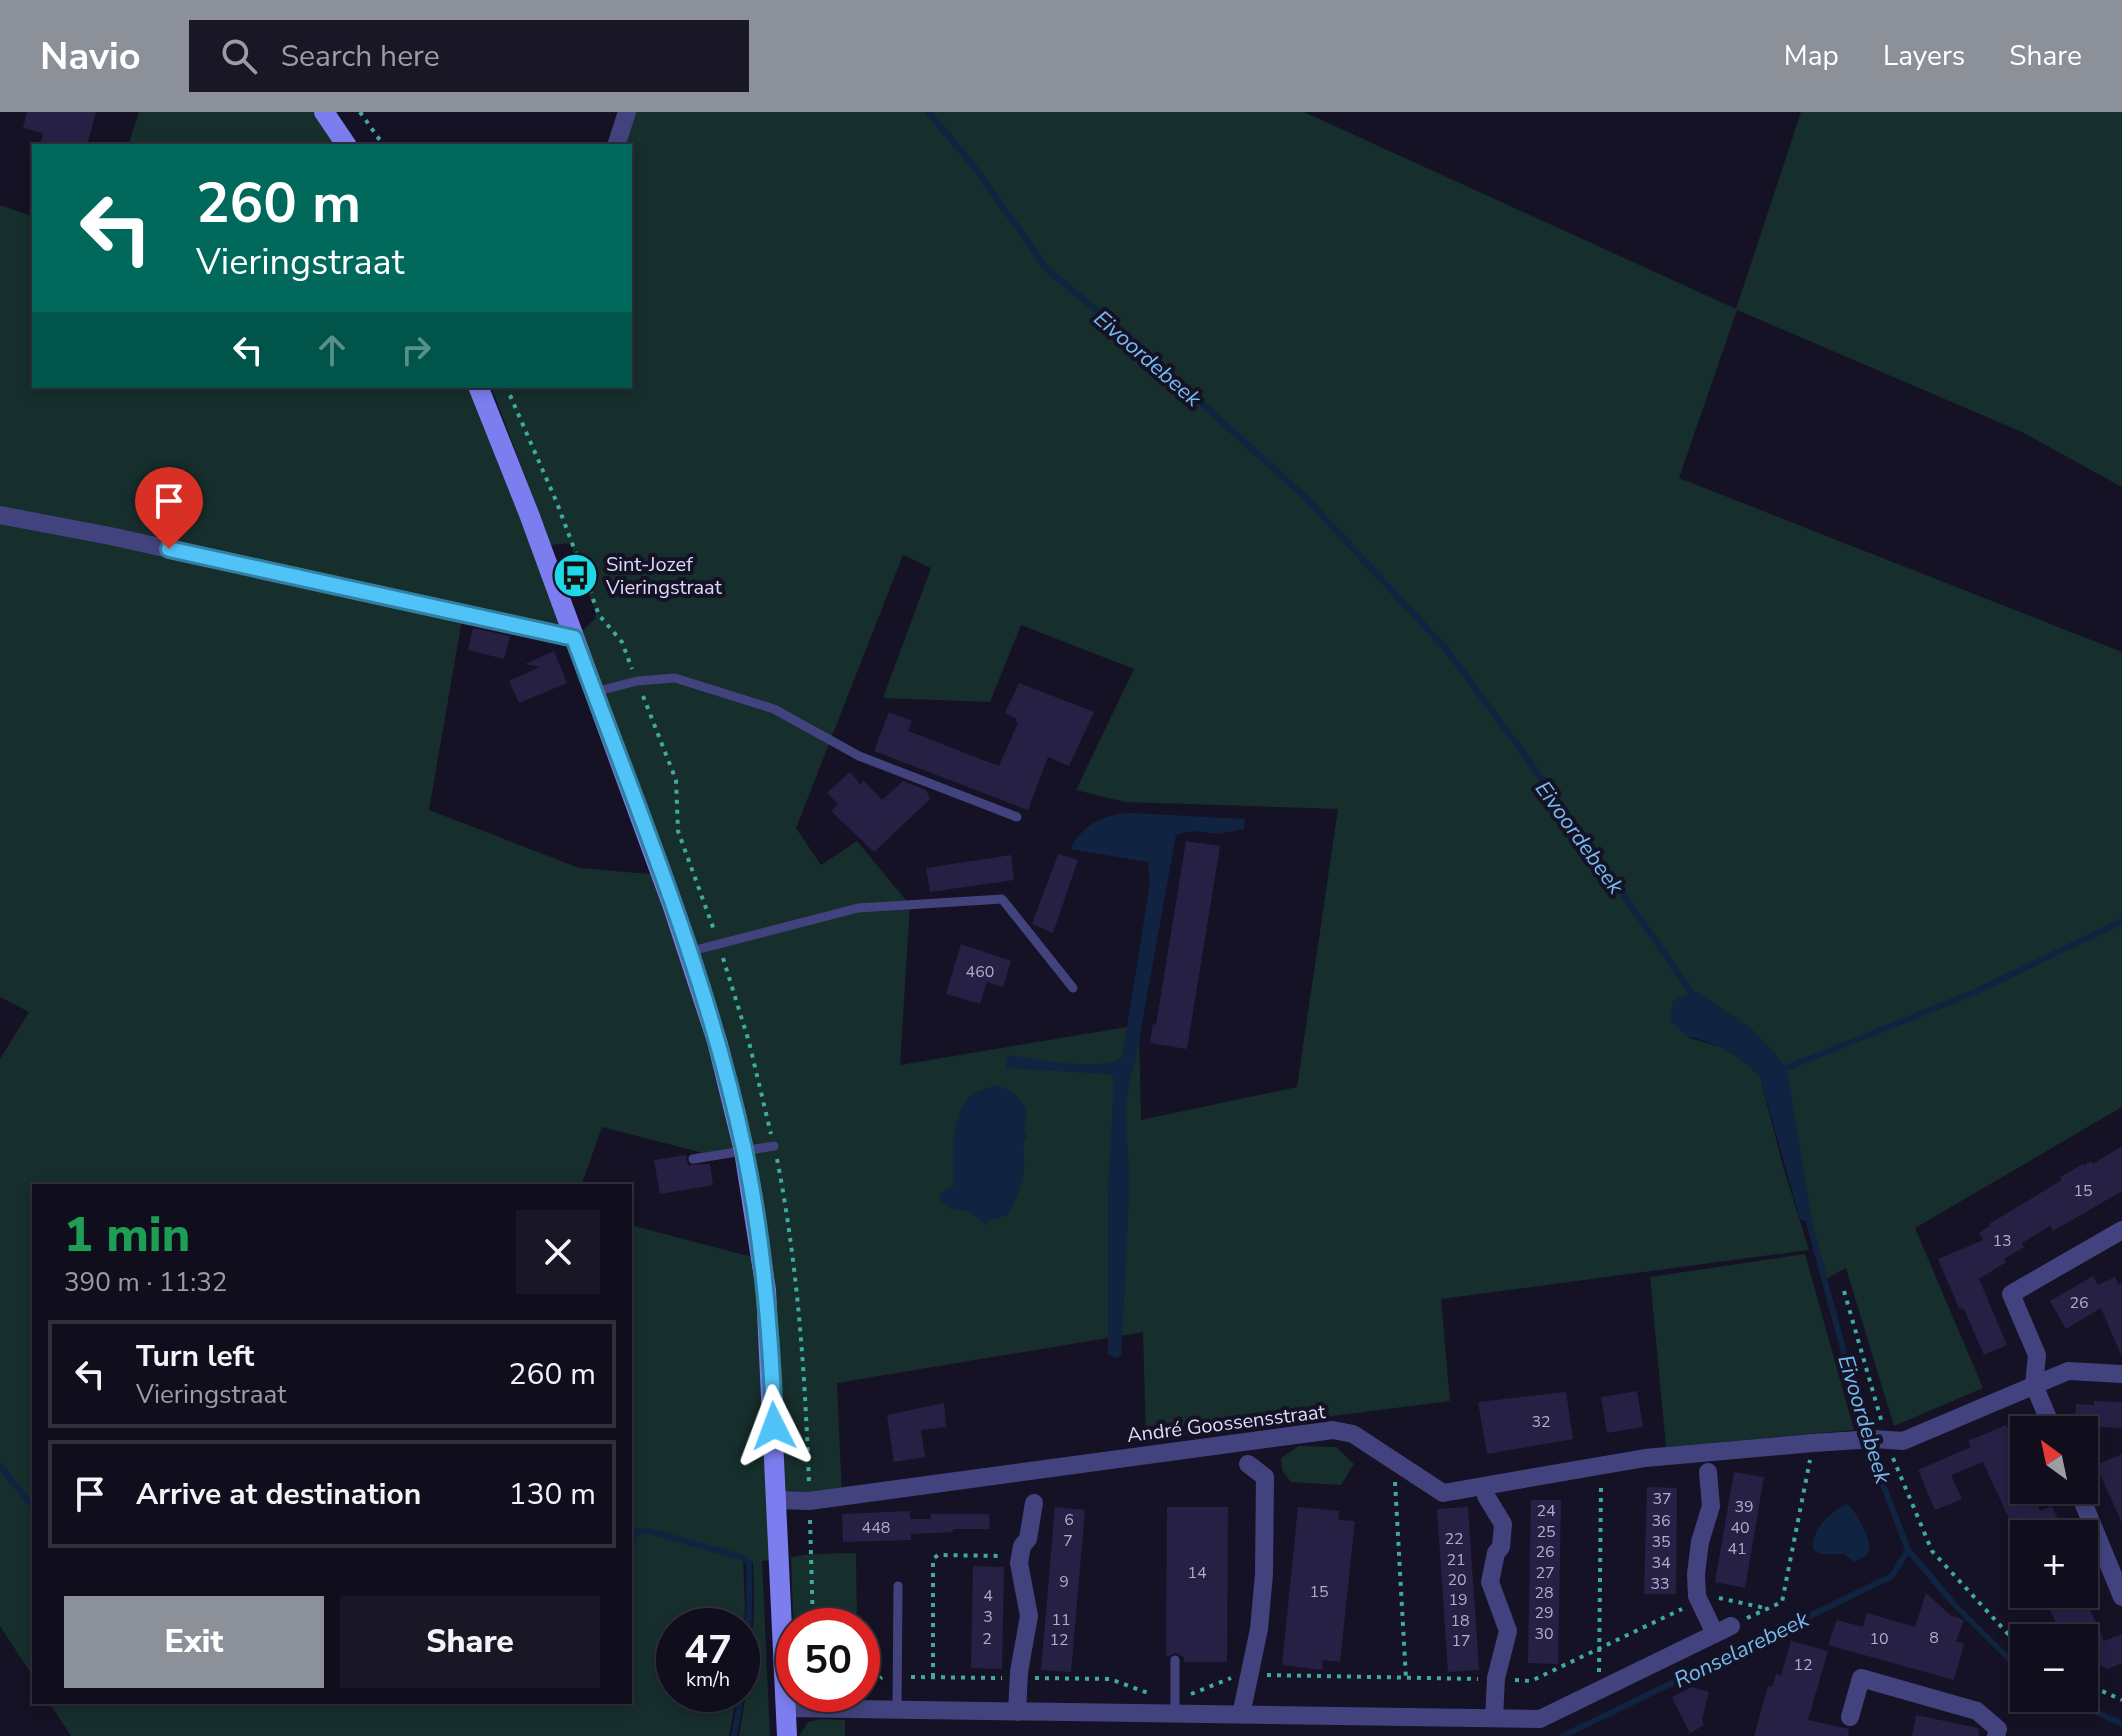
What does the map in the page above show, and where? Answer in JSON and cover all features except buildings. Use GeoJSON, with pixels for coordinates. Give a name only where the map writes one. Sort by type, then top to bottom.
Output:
{"type":"FeatureCollection","features":[{"type":"Feature","properties":{"kind":"main road"},"geometry":{"type":"LineString","coordinates":[[324,112],[346,144]]}},
{"type":"Feature","properties":{"kind":"main road"},"geometry":{"type":"LineString","coordinates":[[479,388],[574,638],[688,952],[717,1041],[744,1151],[766,1290],[782,1608]]}},
{"type":"Feature","properties":{"kind":"main road"},"geometry":{"type":"LineString","coordinates":[[786,1712],[787,1736]]}},
{"type":"Feature","properties":{"kind":"street"},"geometry":{"type":"LineString","coordinates":[[617,144],[627,112]]}},
{"type":"Feature","properties":{"kind":"street"},"geometry":{"type":"LineString","coordinates":[[0,515],[110,536],[574,638]]}},
{"type":"Feature","properties":{"kind":"street"},"geometry":{"type":"LineString","coordinates":[[2047,1416],[2034,1385],[2037,1355],[2011,1294],[2122,1230]]}},
{"type":"Feature","properties":{"kind":"street","name":"André Goossensstraat"},"geometry":{"type":"LineString","coordinates":[[777,1500],[809,1501],[1333,1430],[1353,1434],[1443,1493],[1645,1458],[1813,1443],[1903,1441],[2068,1371],[2122,1374]]}},
{"type":"Feature","properties":{"kind":"street"},"geometry":{"type":"LineString","coordinates":[[1241,1715],[1259,1629],[1264,1574],[1265,1477],[1248,1464]]}},
{"type":"Feature","properties":{"kind":"street"},"geometry":{"type":"LineString","coordinates":[[880,1711],[1017,1712],[1175,1707],[1241,1715],[1540,1719],[1723,1630],[1699,1600],[1696,1574],[1700,1542],[1711,1506],[1708,1472]]}},
{"type":"Feature","properties":{"kind":"street"},"geometry":{"type":"LineString","coordinates":[[1486,1496],[1503,1524],[1501,1547],[1496,1553],[1490,1582],[1508,1631],[1496,1678],[1494,1718]]}},
{"type":"Feature","properties":{"kind":"street"},"geometry":{"type":"LineString","coordinates":[[1017,1712],[1018,1678],[1029,1616],[1019,1563],[1022,1546],[1028,1539],[1034,1503]]}},
{"type":"Feature","properties":{"kind":"street"},"geometry":{"type":"LineString","coordinates":[[2084,1504],[2122,1597]]}},
{"type":"Feature","properties":{"kind":"street"},"geometry":{"type":"LineString","coordinates":[[1850,1717],[1861,1678],[1977,1711],[1998,1729],[1996,1736]]}},
{"type":"Feature","properties":{"kind":"lane"},"geometry":{"type":"LineString","coordinates":[[594,693],[637,681],[675,678],[774,709],[859,756],[1017,817]]}},
{"type":"Feature","properties":{"kind":"lane"},"geometry":{"type":"LineString","coordinates":[[688,952],[858,908],[1002,899],[1073,988]]}},
{"type":"Feature","properties":{"kind":"lane"},"geometry":{"type":"LineString","coordinates":[[693,1159],[774,1146]]}},
{"type":"Feature","properties":{"kind":"lane"},"geometry":{"type":"LineString","coordinates":[[897,1711],[898,1586]]}},
{"type":"Feature","properties":{"kind":"lane"},"geometry":{"type":"LineString","coordinates":[[1175,1660],[1175,1707]]}},
{"type":"Feature","properties":{"kind":"path"},"geometry":{"type":"LineString","coordinates":[[360,112],[383,144]]}},
{"type":"Feature","properties":{"kind":"path"},"geometry":{"type":"LineString","coordinates":[[1844,1291],[1880,1440],[1932,1551],[2010,1635]]}},
{"type":"Feature","properties":{"kind":"path"},"geometry":{"type":"LineString","coordinates":[[1723,1630],[1782,1602],[1813,1443]]}},
{"type":"Feature","properties":{"kind":"path"},"geometry":{"type":"LineString","coordinates":[[1393,1460],[1406,1679]]}},
{"type":"Feature","properties":{"kind":"path"},"geometry":{"type":"LineString","coordinates":[[1598,1690],[1602,1465]]}},
{"type":"Feature","properties":{"kind":"path"},"geometry":{"type":"LineString","coordinates":[[933,1677],[933,1559],[938,1555],[1020,1556]]}},
{"type":"Feature","properties":{"kind":"path"},"geometry":{"type":"LineString","coordinates":[[880,1678],[1110,1679],[1175,1707],[1231,1678],[1248,1674],[1531,1681],[1710,1595],[1765,1608]]}},
{"type":"Feature","properties":{"kind":"path"},"geometry":{"type":"LineString","coordinates":[[2098,1689],[2122,1700]]}},
{"type":"Feature","properties":{"kind":"green space"},"geometry":{"type":"Polygon","coordinates":[[[139,112],[324,112],[346,144],[129,144],[139,112]]]}},
{"type":"Feature","properties":{"kind":"green space"},"geometry":{"type":"Polygon","coordinates":[[[627,112],[1304,112],[1736,309],[1801,112],[2122,112],[2122,487],[2024,433],[1737,310],[1679,478],[2122,652],[2122,1107],[1915,1228],[1983,1388],[1894,1426],[1846,1268],[1824,1280],[1809,1222],[1784,1069],[1752,1033],[1686,1037],[1722,1047],[1743,1060],[1760,1077],[1809,1250],[1441,1299],[1450,1401],[1146,1440],[1143,1332],[837,1383],[842,1497],[778,1500],[780,1559],[762,1561],[770,1736],[739,1736],[743,1712],[760,1712],[760,1608],[754,1608],[753,1562],[743,1558],[745,1608],[656,1608],[656,1712],[734,1712],[729,1736],[71,1736],[50,1704],[632,1704],[632,1226],[760,1259],[744,1151],[715,1156],[602,1127],[582,1184],[32,1184],[32,1675],[0,1626],[0,1059],[29,1012],[0,997],[0,205],[32,216],[32,388],[479,388],[575,637],[595,619],[596,613],[570,543],[551,545],[492,388],[632,388],[632,144],[617,144],[627,112]],[[903,555],[796,828],[821,865],[857,841],[910,905],[900,1065],[1139,1025],[1141,1120],[1297,1087],[1338,809],[1125,802],[1076,790],[1134,669],[1021,625],[990,702],[883,698],[931,568],[903,555]],[[463,614],[429,810],[579,868],[661,875],[574,638],[463,614]]]}},
{"type":"Feature","properties":{"kind":"green space"},"geometry":{"type":"Polygon","coordinates":[[[1805,1254],[1854,1430],[1666,1447],[1650,1277],[1805,1254]]]}},
{"type":"Feature","properties":{"kind":"green space"},"geometry":{"type":"Polygon","coordinates":[[[1299,1446],[1336,1447],[1354,1464],[1341,1485],[1291,1482],[1282,1470],[1281,1458],[1299,1446]]]}},
{"type":"Feature","properties":{"kind":"green space"},"geometry":{"type":"Polygon","coordinates":[[[856,1553],[857,1608],[793,1608],[791,1557],[856,1553]]]}},
{"type":"Feature","properties":{"kind":"green space"},"geometry":{"type":"Polygon","coordinates":[[[845,1720],[845,1736],[799,1736],[808,1722],[845,1720]]]}},
{"type":"Feature","properties":{"kind":"water"},"geometry":{"type":"Polygon","coordinates":[[[1131,813],[1245,819],[1244,829],[1219,834],[1192,831],[1176,835],[1127,1095],[1129,1189],[1121,1356],[1116,1358],[1108,1354],[1108,1194],[1114,1079],[1109,1074],[1006,1068],[1007,1055],[1081,1064],[1122,1058],[1150,883],[1148,862],[1070,849],[1081,833],[1095,822],[1131,813]]]}},
{"type":"Feature","properties":{"kind":"water"},"geometry":{"type":"Polygon","coordinates":[[[1691,992],[1752,1033],[1784,1069],[1809,1222],[1800,1219],[1760,1077],[1730,1052],[1688,1035],[1670,1020],[1673,1001],[1691,992]]]}},
{"type":"Feature","properties":{"kind":"water"},"geometry":{"type":"Polygon","coordinates":[[[995,1085],[1010,1091],[1025,1107],[1023,1130],[1027,1137],[1023,1149],[1022,1182],[1008,1215],[985,1225],[970,1211],[946,1206],[940,1200],[940,1194],[954,1186],[954,1138],[965,1103],[972,1095],[995,1085]]]}},
{"type":"Feature","properties":{"kind":"water"},"geometry":{"type":"Polygon","coordinates":[[[1847,1504],[1862,1525],[1869,1545],[1867,1554],[1854,1562],[1844,1554],[1820,1554],[1813,1550],[1815,1535],[1822,1522],[1847,1504]]]}},
{"type":"Feature","properties":{"kind":"waterway","name":"Eivoordebeek"},"geometry":{"type":"LineString","coordinates":[[928,112],[972,164],[1048,270],[1129,337],[1306,498],[1447,650],[1557,799],[1691,992],[1752,1033],[1784,1069],[1809,1222],[1870,1450],[1908,1550],[1954,1604],[2010,1660]]}},
{"type":"Feature","properties":{"kind":"waterway"},"geometry":{"type":"LineString","coordinates":[[1784,1069],[1975,992],[2122,921]]}},
{"type":"Feature","properties":{"kind":"waterway","name":"Ronselarebeek"},"geometry":{"type":"LineString","coordinates":[[0,1466],[32,1506]]}},
{"type":"Feature","properties":{"kind":"waterway","name":"Ronselarebeek"},"geometry":{"type":"LineString","coordinates":[[632,1542],[636,1532],[649,1531],[741,1557],[749,1562],[747,1649],[734,1736]]}},
{"type":"Feature","properties":{"kind":"waterway","name":"Ronselarebeek"},"geometry":{"type":"LineString","coordinates":[[1563,1736],[1892,1576],[1908,1550]]}},
{"type":"Feature","properties":{"kind":"waterway","name":"Eivoordebeek"},"geometry":{"type":"LineString","coordinates":[[2097,1712],[2122,1724]]}},
{"type":"Feature","properties":{"kind":"place","name":"Sint-Jozef Vieringstraat"},"geometry":{"type":"Point","coordinates":[575,575]}},
{"type":"Feature","properties":{"kind":"route"},"geometry":{"type":"LineString","coordinates":[[169,549],[574,638],[672,904],[717,1041],[744,1151],[766,1290],[774,1426]]}}]}
